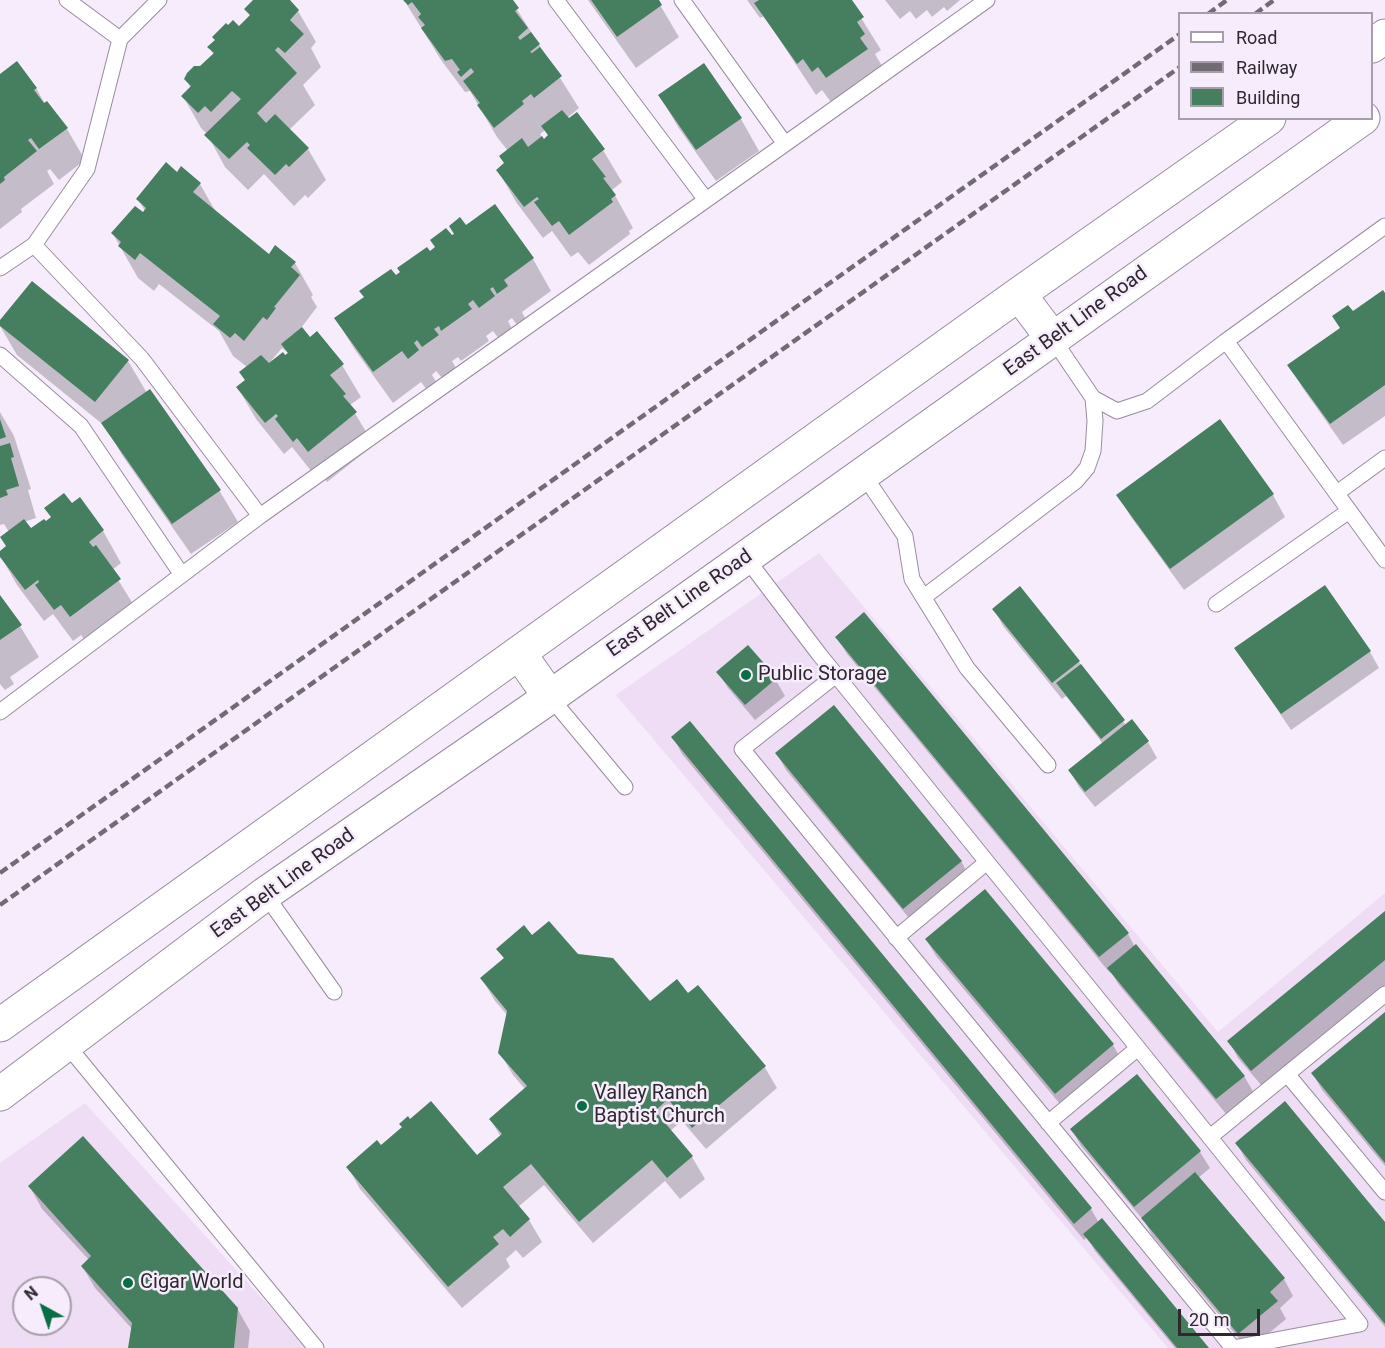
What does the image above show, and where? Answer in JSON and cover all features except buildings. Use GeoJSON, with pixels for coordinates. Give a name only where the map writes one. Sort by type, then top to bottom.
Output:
{"type":"FeatureCollection","features":[{"type":"Feature","properties":{"kind":"main road"},"geometry":{"type":"LineString","coordinates":[[0,1025],[1018,294],[1266,120]]}},
{"type":"Feature","properties":{"kind":"main road","name":"East Belt Line Road"},"geometry":{"type":"LineString","coordinates":[[0,1094],[265,894],[550,697],[1360,120]]}},
{"type":"Feature","properties":{"kind":"main road"},"geometry":{"type":"LineString","coordinates":[[1018,294],[1053,339]]}},
{"type":"Feature","properties":{"kind":"main road"},"geometry":{"type":"LineString","coordinates":[[519,653],[550,697]]}},
{"type":"Feature","properties":{"kind":"lane"},"geometry":{"type":"LineString","coordinates":[[67,0],[120,39]]}},
{"type":"Feature","properties":{"kind":"lane"},"geometry":{"type":"LineString","coordinates":[[0,268],[34,245],[87,169],[120,39],[159,0]]}},
{"type":"Feature","properties":{"kind":"lane"},"geometry":{"type":"LineString","coordinates":[[556,0],[706,200]]}},
{"type":"Feature","properties":{"kind":"lane"},"geometry":{"type":"LineString","coordinates":[[682,0],[785,144]]}},
{"type":"Feature","properties":{"kind":"lane"},"geometry":{"type":"LineString","coordinates":[[0,712],[261,516],[987,0]]}},
{"type":"Feature","properties":{"kind":"lane"},"geometry":{"type":"LineString","coordinates":[[1053,339],[1093,398],[1117,411],[1147,401],[1385,226]]}},
{"type":"Feature","properties":{"kind":"lane"},"geometry":{"type":"LineString","coordinates":[[34,245],[142,359],[261,516]]}},
{"type":"Feature","properties":{"kind":"lane"},"geometry":{"type":"LineString","coordinates":[[1226,341],[1385,560]]}},
{"type":"Feature","properties":{"kind":"lane"},"geometry":{"type":"LineString","coordinates":[[0,355],[81,426],[182,575]]}},
{"type":"Feature","properties":{"kind":"lane"},"geometry":{"type":"LineString","coordinates":[[924,597],[1076,481],[1087,468],[1093,450],[1095,420],[1093,398]]}},
{"type":"Feature","properties":{"kind":"lane"},"geometry":{"type":"LineString","coordinates":[[1337,493],[1385,458]]}},
{"type":"Feature","properties":{"kind":"lane"},"geometry":{"type":"LineString","coordinates":[[863,474],[905,536],[912,579],[967,668],[1048,765]]}},
{"type":"Feature","properties":{"kind":"lane"},"geometry":{"type":"LineString","coordinates":[[1216,604],[1349,511]]}},
{"type":"Feature","properties":{"kind":"lane"},"geometry":{"type":"LineString","coordinates":[[746,558],[836,675],[1360,1324],[1233,1348],[742,749],[836,675]]}},
{"type":"Feature","properties":{"kind":"lane"},"geometry":{"type":"LineString","coordinates":[[550,697],[625,787]]}},
{"type":"Feature","properties":{"kind":"lane"},"geometry":{"type":"LineString","coordinates":[[896,938],[987,862]]}},
{"type":"Feature","properties":{"kind":"lane"},"geometry":{"type":"LineString","coordinates":[[265,894],[334,992]]}},
{"type":"Feature","properties":{"kind":"lane"},"geometry":{"type":"LineString","coordinates":[[1210,1137],[1385,994]]}},
{"type":"Feature","properties":{"kind":"lane"},"geometry":{"type":"LineString","coordinates":[[67,1045],[316,1348]]}},
{"type":"Feature","properties":{"kind":"lane"},"geometry":{"type":"LineString","coordinates":[[1048,1123],[1138,1048]]}},
{"type":"Feature","properties":{"kind":"lane"},"geometry":{"type":"LineString","coordinates":[[1287,1074],[1383,1186]]}},
{"type":"Feature","properties":{"kind":"shaded area"},"geometry":{"type":"Polygon","coordinates":[[[819,553],[1218,1032],[1385,893],[1385,1348],[1168,1348],[616,695],[819,553]]]}},
{"type":"Feature","properties":{"kind":"shaded area"},"geometry":{"type":"Polygon","coordinates":[[[85,1103],[307,1348],[0,1348],[0,1163],[85,1103]]]}},
{"type":"Feature","properties":{"kind":"railway"},"geometry":{"type":"LineString","coordinates":[[1211,12],[1227,0]]}},
{"type":"Feature","properties":{"kind":"railway"},"geometry":{"type":"LineString","coordinates":[[1258,12],[1274,0]]}},
{"type":"Feature","properties":{"kind":"railway"},"geometry":{"type":"LineString","coordinates":[[0,873],[1178,35]]}},
{"type":"Feature","properties":{"kind":"railway"},"geometry":{"type":"LineString","coordinates":[[0,905],[1178,68]]}},
{"type":"Feature","properties":{"kind":"place","name":"Public Storage"},"geometry":{"type":"Point","coordinates":[746,675]}},
{"type":"Feature","properties":{"kind":"place","name":"Valley Ranch Baptist Church"},"geometry":{"type":"Point","coordinates":[582,1106]}},
{"type":"Feature","properties":{"kind":"place","name":"Cigar World"},"geometry":{"type":"Point","coordinates":[128,1283]}}]}
